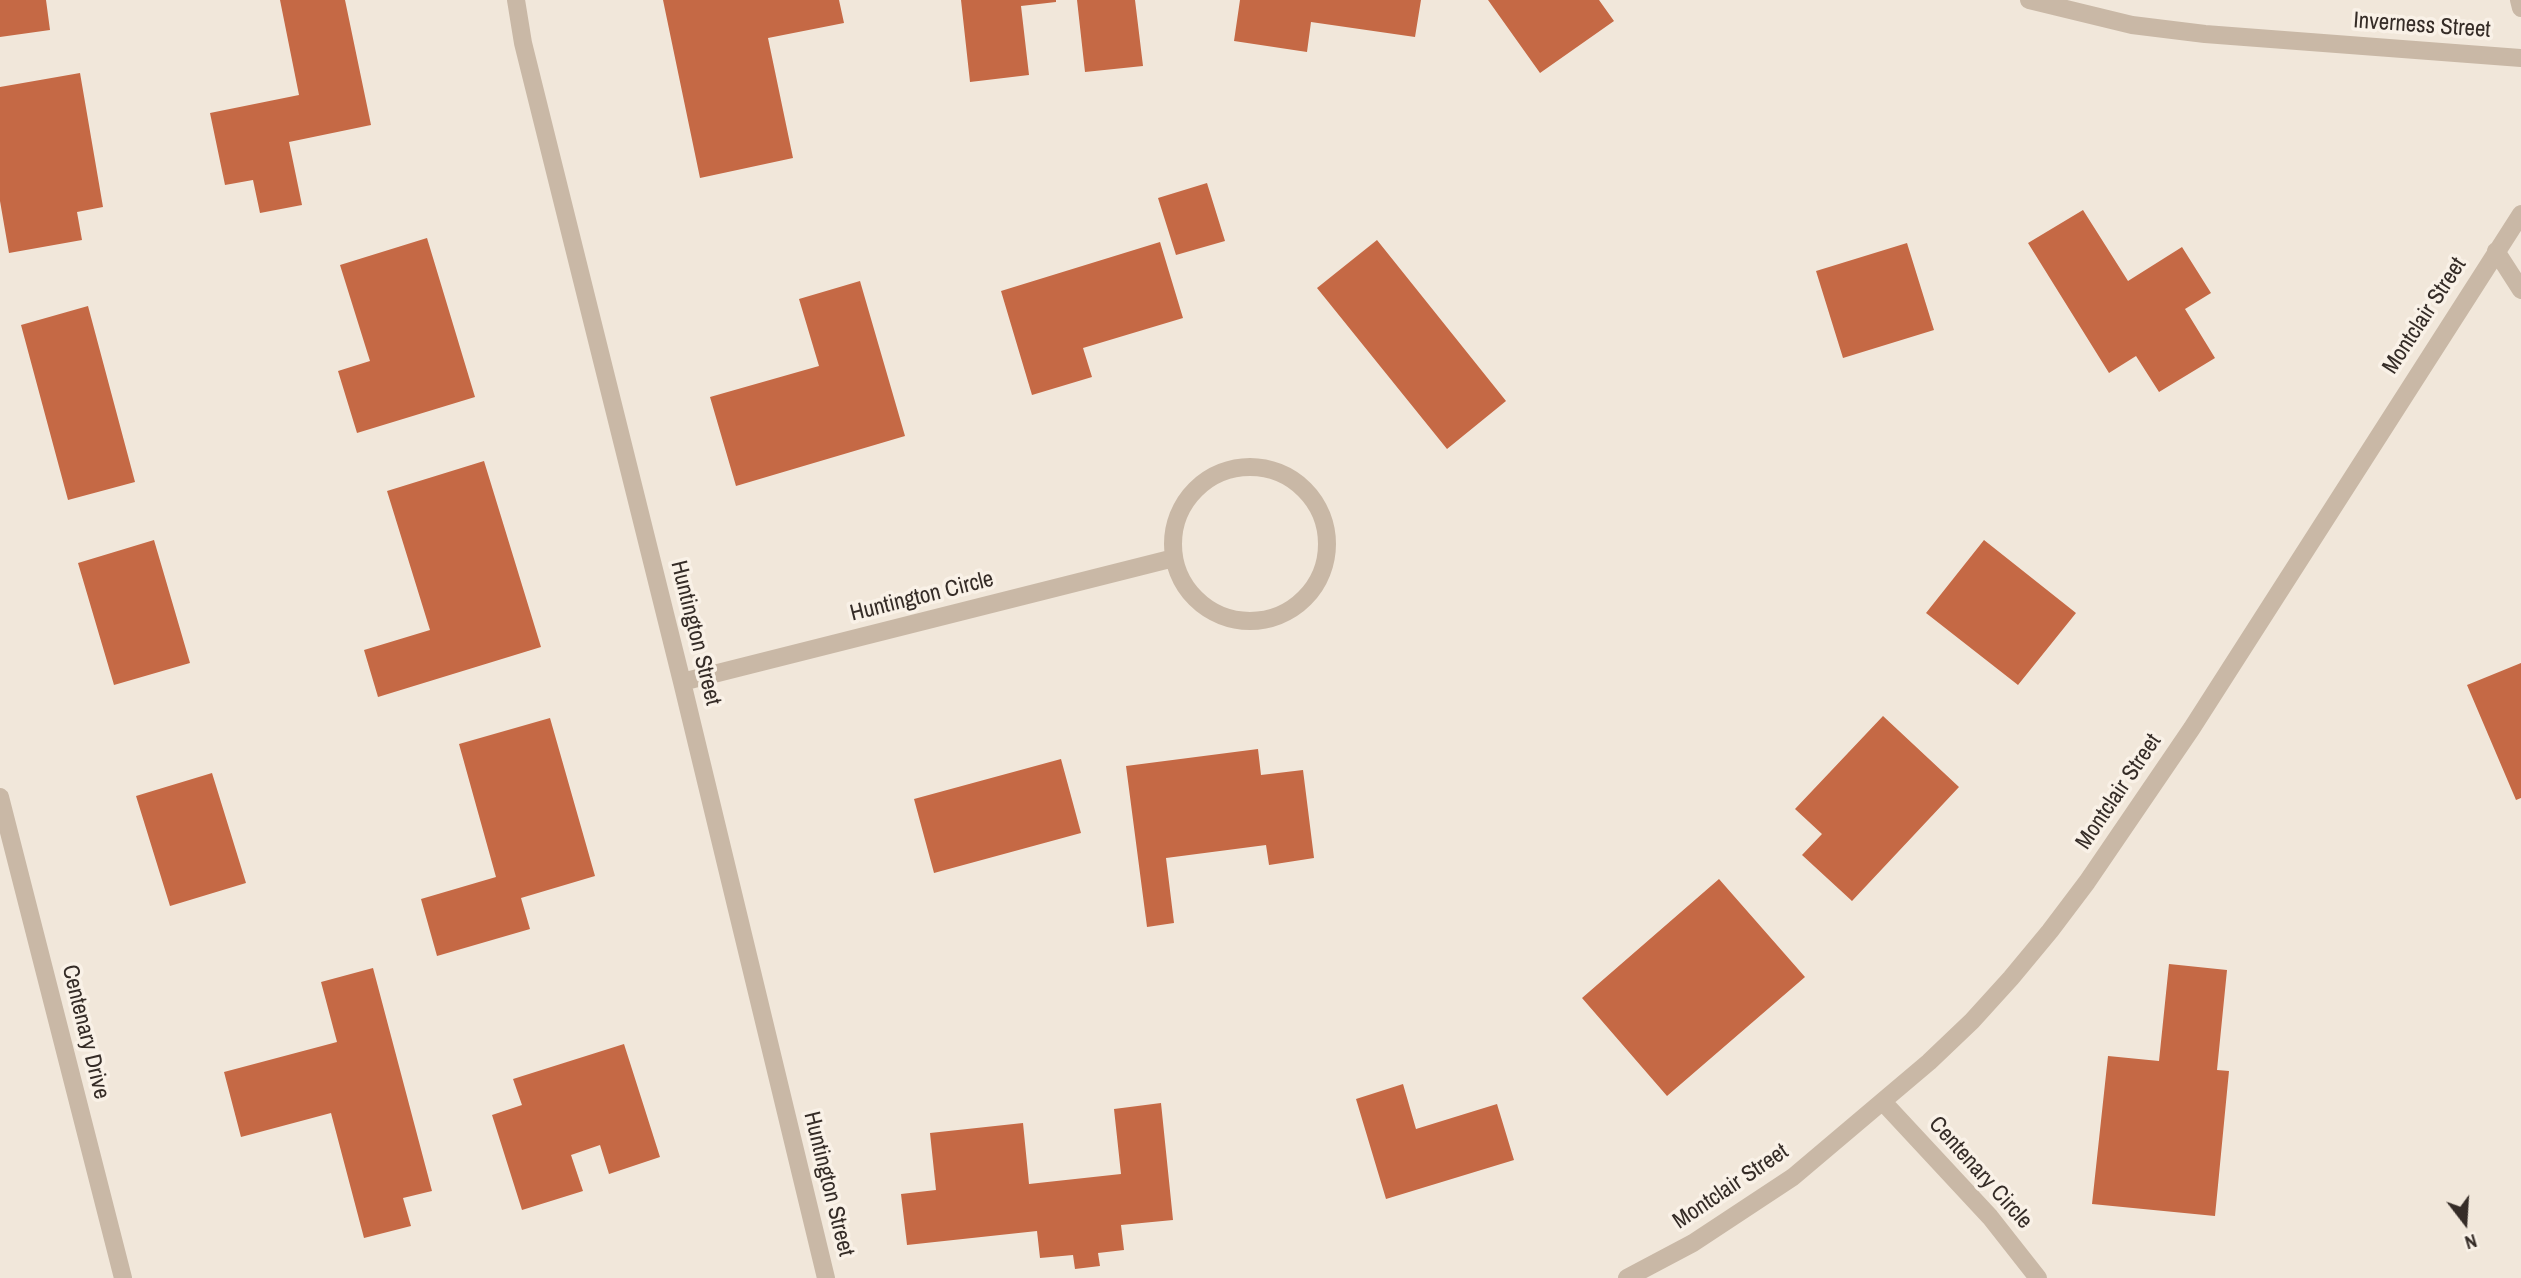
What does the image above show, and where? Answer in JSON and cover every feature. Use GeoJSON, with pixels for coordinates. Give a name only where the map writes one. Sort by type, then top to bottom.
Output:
{"type":"FeatureCollection","features":[{"type":"Feature","properties":{"kind":"street","name":"Huntington Street"},"geometry":{"type":"LineString","coordinates":[[516,0],[523,43],[682,682],[826,1278]]}},
{"type":"Feature","properties":{"kind":"street","name":"Inverness Street"},"geometry":{"type":"LineString","coordinates":[[2029,0],[2132,24],[2192,33],[2521,58]]}},
{"type":"Feature","properties":{"kind":"street"},"geometry":{"type":"LineString","coordinates":[[2519,0],[2521,8]]}},
{"type":"Feature","properties":{"kind":"street","name":"Montclair Street"},"geometry":{"type":"LineString","coordinates":[[1627,1278],[1744,1212],[1793,1177],[1884,1102],[1972,1021],[2050,931],[2087,882],[2192,728],[2521,214]]}},
{"type":"Feature","properties":{"kind":"street"},"geometry":{"type":"LineString","coordinates":[[2496,251],[2521,290]]}},
{"type":"Feature","properties":{"kind":"street"},"geometry":{"type":"LineString","coordinates":[[1259,467],[1281,472],[1300,484],[1315,501],[1325,521],[1328,543],[1325,565],[1316,586],[1301,603],[1286,613],[1251,622],[1224,617],[1200,604],[1184,584],[1174,558],[1175,522],[1183,506],[1196,488],[1215,475],[1237,468],[1259,467]]}},
{"type":"Feature","properties":{"kind":"street","name":"Huntington Circle"},"geometry":{"type":"LineString","coordinates":[[682,682],[1174,558]]}},
{"type":"Feature","properties":{"kind":"street","name":"Centenary Drive"},"geometry":{"type":"LineString","coordinates":[[0,797],[123,1278]]}},
{"type":"Feature","properties":{"kind":"street","name":"Centenary Circle"},"geometry":{"type":"LineString","coordinates":[[1884,1102],[1990,1217],[2038,1278]]}},
{"type":"Feature","properties":{"kind":"building"},"geometry":{"type":"Polygon","coordinates":[[[0,0],[46,0],[50,30],[0,37],[0,0]]]}},
{"type":"Feature","properties":{"kind":"building"},"geometry":{"type":"Polygon","coordinates":[[[280,0],[345,0],[371,125],[289,142],[302,205],[260,213],[253,180],[225,185],[210,113],[299,95],[280,0]]]}},
{"type":"Feature","properties":{"kind":"building"},"geometry":{"type":"Polygon","coordinates":[[[663,0],[839,0],[844,23],[768,38],[793,158],[700,178],[663,0]]]}},
{"type":"Feature","properties":{"kind":"building"},"geometry":{"type":"Polygon","coordinates":[[[961,0],[1056,0],[1021,6],[1029,75],[970,82],[961,0]]]}},
{"type":"Feature","properties":{"kind":"building"},"geometry":{"type":"Polygon","coordinates":[[[1077,0],[1135,0],[1143,66],[1085,72],[1077,0]]]}},
{"type":"Feature","properties":{"kind":"building"},"geometry":{"type":"Polygon","coordinates":[[[1240,0],[1421,0],[1415,37],[1311,22],[1307,52],[1234,41],[1240,0]]]}},
{"type":"Feature","properties":{"kind":"building"},"geometry":{"type":"Polygon","coordinates":[[[1488,0],[1599,0],[1614,21],[1540,73],[1488,0]]]}},
{"type":"Feature","properties":{"kind":"building"},"geometry":{"type":"Polygon","coordinates":[[[80,73],[103,207],[77,212],[82,240],[9,253],[0,201],[0,87],[80,73]]]}},
{"type":"Feature","properties":{"kind":"building"},"geometry":{"type":"Polygon","coordinates":[[[1207,183],[1225,241],[1176,255],[1158,198],[1207,183]]]}},
{"type":"Feature","properties":{"kind":"building"},"geometry":{"type":"Polygon","coordinates":[[[2083,210],[2128,281],[2182,247],[2211,293],[2185,309],[2215,358],[2159,392],[2136,356],[2109,373],[2028,243],[2083,210]]]}},
{"type":"Feature","properties":{"kind":"building"},"geometry":{"type":"Polygon","coordinates":[[[427,238],[475,397],[357,433],[338,371],[370,361],[340,265],[427,238]]]}},
{"type":"Feature","properties":{"kind":"building"},"geometry":{"type":"Polygon","coordinates":[[[1377,240],[1506,401],[1447,449],[1317,288],[1377,240]]]}},
{"type":"Feature","properties":{"kind":"building"},"geometry":{"type":"Polygon","coordinates":[[[1160,242],[1183,318],[1083,348],[1092,377],[1032,395],[1001,291],[1160,242]]]}},
{"type":"Feature","properties":{"kind":"building"},"geometry":{"type":"Polygon","coordinates":[[[1907,243],[1934,330],[1843,358],[1816,271],[1907,243]]]}},
{"type":"Feature","properties":{"kind":"building"},"geometry":{"type":"Polygon","coordinates":[[[860,281],[905,436],[736,486],[710,397],[819,366],[799,299],[860,281]]]}},
{"type":"Feature","properties":{"kind":"building"},"geometry":{"type":"Polygon","coordinates":[[[88,306],[135,482],[68,500],[21,325],[88,306]]]}},
{"type":"Feature","properties":{"kind":"building"},"geometry":{"type":"Polygon","coordinates":[[[484,461],[541,647],[378,697],[364,650],[430,630],[387,491],[484,461]]]}},
{"type":"Feature","properties":{"kind":"building"},"geometry":{"type":"Polygon","coordinates":[[[154,540],[190,663],[114,685],[78,563],[154,540]]]}},
{"type":"Feature","properties":{"kind":"building"},"geometry":{"type":"Polygon","coordinates":[[[1984,540],[2076,613],[2018,685],[1926,613],[1984,540]]]}},
{"type":"Feature","properties":{"kind":"building"},"geometry":{"type":"Polygon","coordinates":[[[2521,663],[2521,798],[2516,800],[2467,685],[2521,663]]]}},
{"type":"Feature","properties":{"kind":"building"},"geometry":{"type":"Polygon","coordinates":[[[1883,716],[1959,787],[1852,901],[1802,855],[1822,834],[1795,809],[1883,716]]]}},
{"type":"Feature","properties":{"kind":"building"},"geometry":{"type":"Polygon","coordinates":[[[550,718],[595,876],[521,898],[530,929],[437,956],[421,899],[496,877],[459,744],[550,718]]]}},
{"type":"Feature","properties":{"kind":"building"},"geometry":{"type":"Polygon","coordinates":[[[1258,749],[1261,775],[1303,770],[1314,858],[1269,865],[1266,845],[1166,858],[1174,923],[1147,927],[1126,766],[1258,749]]]}},
{"type":"Feature","properties":{"kind":"building"},"geometry":{"type":"Polygon","coordinates":[[[1061,759],[1081,833],[934,873],[914,799],[1061,759]]]}},
{"type":"Feature","properties":{"kind":"building"},"geometry":{"type":"Polygon","coordinates":[[[212,773],[246,883],[170,906],[136,796],[212,773]]]}},
{"type":"Feature","properties":{"kind":"building"},"geometry":{"type":"Polygon","coordinates":[[[1719,879],[1805,977],[1667,1096],[1582,998],[1719,879]]]}},
{"type":"Feature","properties":{"kind":"building"},"geometry":{"type":"Polygon","coordinates":[[[2169,964],[2227,970],[2217,1070],[2229,1071],[2215,1216],[2092,1204],[2108,1056],[2159,1061],[2169,964]]]}},
{"type":"Feature","properties":{"kind":"building"},"geometry":{"type":"Polygon","coordinates":[[[373,968],[432,1191],[403,1198],[411,1226],[364,1238],[331,1113],[241,1137],[224,1072],[337,1042],[321,982],[373,968]]]}},
{"type":"Feature","properties":{"kind":"building"},"geometry":{"type":"Polygon","coordinates":[[[624,1044],[660,1157],[609,1174],[600,1145],[571,1155],[583,1191],[522,1210],[492,1115],[522,1105],[513,1079],[624,1044]]]}},
{"type":"Feature","properties":{"kind":"building"},"geometry":{"type":"Polygon","coordinates":[[[1403,1084],[1416,1129],[1497,1104],[1514,1160],[1386,1199],[1356,1099],[1403,1084]]]}},
{"type":"Feature","properties":{"kind":"building"},"geometry":{"type":"Polygon","coordinates":[[[1161,1103],[1173,1220],[1121,1225],[1124,1250],[1098,1253],[1100,1266],[1075,1269],[1073,1255],[1040,1258],[1037,1231],[907,1245],[901,1194],[936,1190],[930,1133],[1023,1123],[1029,1184],[1121,1174],[1114,1109],[1161,1103]]]}}]}
